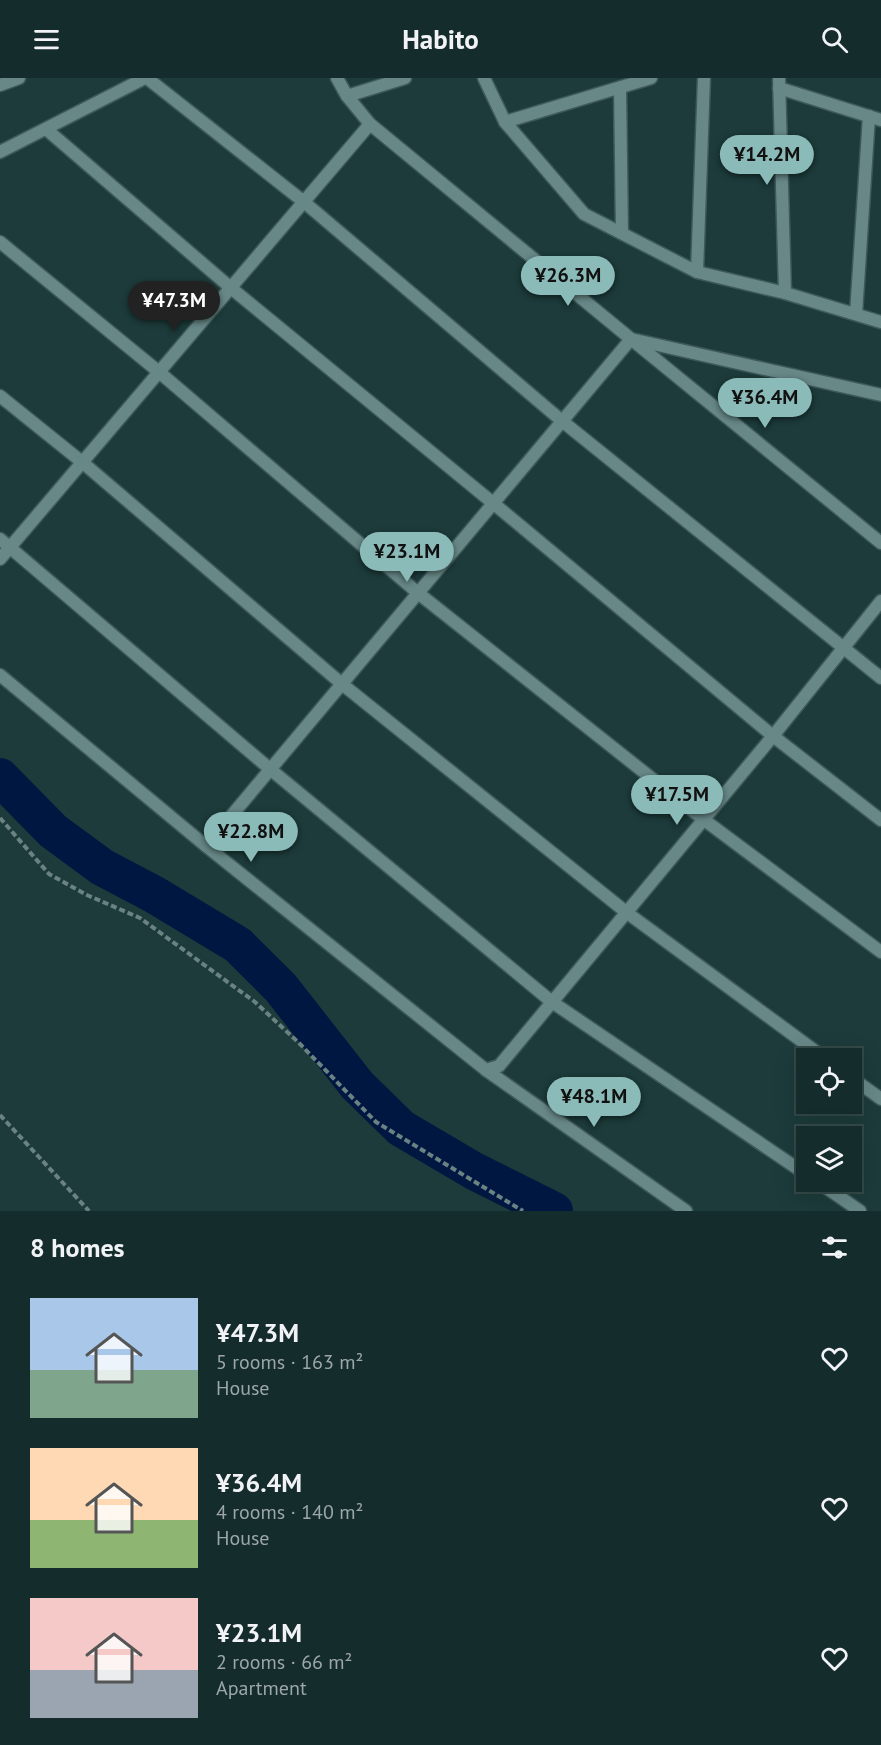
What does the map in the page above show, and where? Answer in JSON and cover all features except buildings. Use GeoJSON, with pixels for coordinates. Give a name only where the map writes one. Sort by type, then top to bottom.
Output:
{"type":"FeatureCollection","features":[{"type":"Feature","properties":{"kind":"street"},"geometry":{"type":"LineString","coordinates":[[0,85],[19,78]]}},
{"type":"Feature","properties":{"kind":"street"},"geometry":{"type":"LineString","coordinates":[[0,152],[146,78],[304,202],[562,421],[881,678]]}},
{"type":"Feature","properties":{"kind":"street"},"geometry":{"type":"LineString","coordinates":[[337,78],[347,96],[370,124],[881,543]]}},
{"type":"Feature","properties":{"kind":"street"},"geometry":{"type":"LineString","coordinates":[[347,96],[405,78]]}},
{"type":"Feature","properties":{"kind":"street"},"geometry":{"type":"LineString","coordinates":[[484,78],[505,122],[584,214],[697,273],[785,293],[881,322]]}},
{"type":"Feature","properties":{"kind":"street"},"geometry":{"type":"LineString","coordinates":[[505,122],[651,78]]}},
{"type":"Feature","properties":{"kind":"street"},"geometry":{"type":"LineString","coordinates":[[697,273],[704,78]]}},
{"type":"Feature","properties":{"kind":"street"},"geometry":{"type":"LineString","coordinates":[[785,293],[779,83],[875,118],[856,314]]}},
{"type":"Feature","properties":{"kind":"street"},"geometry":{"type":"LineString","coordinates":[[620,88],[622,233]]}},
{"type":"Feature","properties":{"kind":"street"},"geometry":{"type":"LineString","coordinates":[[0,559],[5,543],[82,462],[370,124]]}},
{"type":"Feature","properties":{"kind":"street"},"geometry":{"type":"LineString","coordinates":[[46,129],[231,288],[773,736],[881,820]]}},
{"type":"Feature","properties":{"kind":"street"},"geometry":{"type":"LineString","coordinates":[[0,242],[159,372],[418,593],[703,819],[881,952]]}},
{"type":"Feature","properties":{"kind":"street"},"geometry":{"type":"LineString","coordinates":[[631,339],[881,395]]}},
{"type":"Feature","properties":{"kind":"street"},"geometry":{"type":"LineString","coordinates":[[206,846],[631,339]]}},
{"type":"Feature","properties":{"kind":"street"},"geometry":{"type":"LineString","coordinates":[[0,396],[82,462],[342,684],[626,912],[811,1048]]}},
{"type":"Feature","properties":{"kind":"street"},"geometry":{"type":"LineString","coordinates":[[5,543],[270,769],[552,1002],[796,1168]]}},
{"type":"Feature","properties":{"kind":"street"},"geometry":{"type":"LineString","coordinates":[[486,1071],[499,1066],[773,736],[881,601]]}},
{"type":"Feature","properties":{"kind":"street"},"geometry":{"type":"LineString","coordinates":[[0,675],[206,846],[486,1071],[686,1211]]}},
{"type":"Feature","properties":{"kind":"street"},"geometry":{"type":"LineString","coordinates":[[862,1085],[881,1099]]}},
{"type":"Feature","properties":{"kind":"street"},"geometry":{"type":"LineString","coordinates":[[832,1192],[860,1211]]}},
{"type":"Feature","properties":{"kind":"path"},"geometry":{"type":"LineString","coordinates":[[0,818],[49,873],[87,895],[140,918],[255,1002],[299,1043],[376,1122],[522,1211]]}},
{"type":"Feature","properties":{"kind":"path"},"geometry":{"type":"LineString","coordinates":[[0,1115],[89,1211]]}},
{"type":"Feature","properties":{"kind":"waterway"},"geometry":{"type":"LineString","coordinates":[[0,777],[53,831],[102,867],[155,895],[238,945],[281,988],[357,1085],[401,1128],[474,1171],[554,1211]]}}]}
